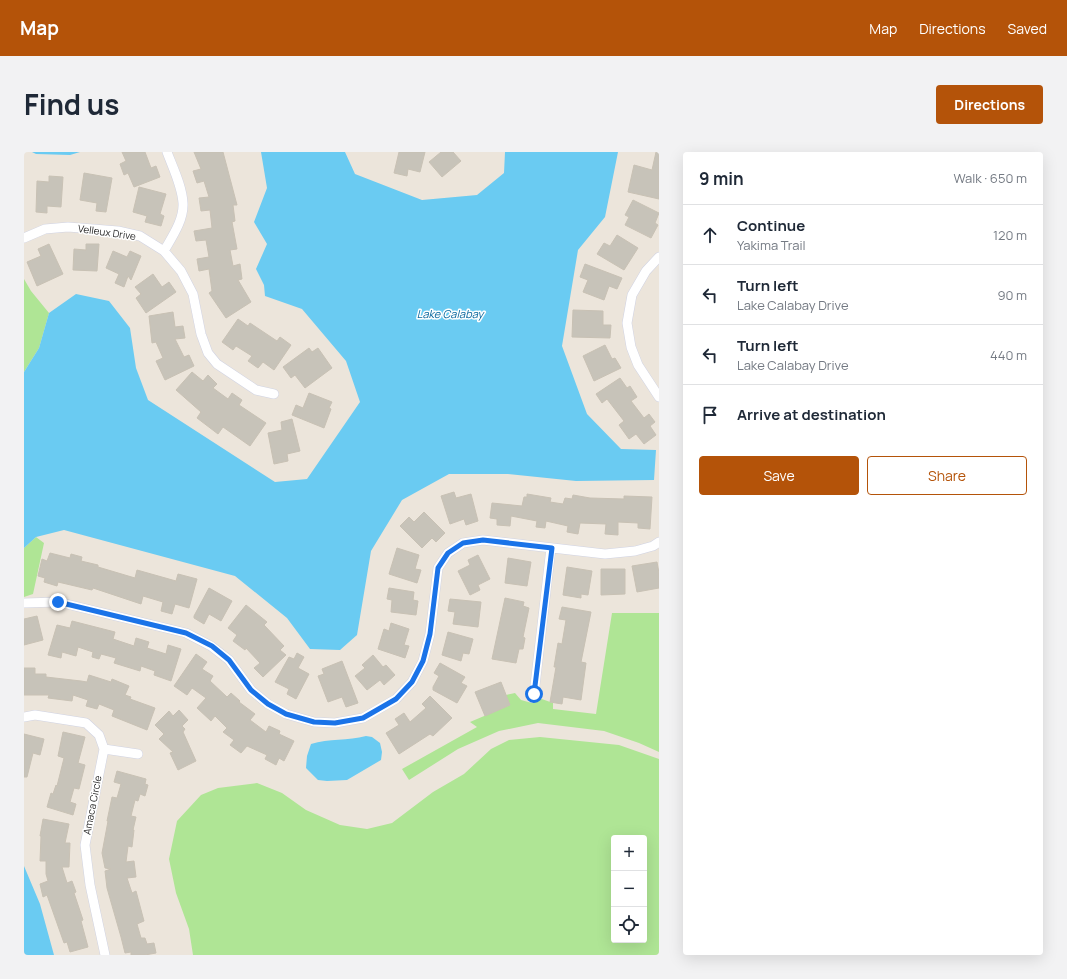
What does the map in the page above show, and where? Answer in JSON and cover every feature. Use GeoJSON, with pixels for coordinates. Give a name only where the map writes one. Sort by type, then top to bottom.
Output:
{"type":"FeatureCollection","features":[{"type":"Feature","properties":{"kind":"street"},"geometry":{"type":"LineString","coordinates":[[164,252],[175,233],[183,203],[178,182],[167,152]]}},
{"type":"Feature","properties":{"kind":"street","name":"Velleux Drive"},"geometry":{"type":"LineString","coordinates":[[24,238],[45,229],[68,227],[118,231],[140,236],[164,252],[181,271],[193,294],[200,334],[208,353],[217,364],[256,390],[274,394]]}},
{"type":"Feature","properties":{"kind":"street"},"geometry":{"type":"LineString","coordinates":[[659,257],[646,271],[632,295],[627,323],[631,347],[638,365],[659,396]]}},
{"type":"Feature","properties":{"kind":"street"},"geometry":{"type":"LineString","coordinates":[[24,603],[58,602],[186,633],[212,646],[229,660],[251,690],[268,704],[286,714],[314,722],[335,723],[363,718],[396,699],[412,682],[423,661],[430,634],[438,568],[448,553],[463,543],[483,540],[605,554],[635,551],[653,546],[659,542]]}},
{"type":"Feature","properties":{"kind":"street"},"geometry":{"type":"LineString","coordinates":[[534,694],[552,548]]}},
{"type":"Feature","properties":{"kind":"street"},"geometry":{"type":"LineString","coordinates":[[24,717],[35,715],[86,723],[99,735],[104,749],[138,754]]}},
{"type":"Feature","properties":{"kind":"street","name":"Amaca Circle"},"geometry":{"type":"LineString","coordinates":[[104,749],[84,845],[90,885],[105,955]]}},
{"type":"Feature","properties":{"kind":"green space"},"geometry":{"type":"Polygon","coordinates":[[[24,279],[31,291],[49,313],[39,348],[24,372],[24,279]]]}},
{"type":"Feature","properties":{"kind":"green space"},"geometry":{"type":"Polygon","coordinates":[[[36,537],[44,543],[33,594],[24,597],[24,548],[36,537]]]}},
{"type":"Feature","properties":{"kind":"green space"},"geometry":{"type":"Polygon","coordinates":[[[612,613],[659,613],[659,752],[639,743],[604,731],[538,723],[499,731],[458,749],[409,780],[402,769],[477,727],[470,722],[510,705],[506,695],[515,693],[521,700],[532,703],[539,698],[553,703],[553,709],[596,714],[612,613]]]}},
{"type":"Feature","properties":{"kind":"green space"},"geometry":{"type":"Polygon","coordinates":[[[540,737],[619,745],[659,759],[659,955],[193,955],[189,929],[176,893],[169,859],[177,821],[201,795],[218,788],[257,783],[282,793],[306,810],[340,825],[367,829],[392,823],[433,792],[464,774],[491,749],[509,740],[540,737]]]}},
{"type":"Feature","properties":{"kind":"water"},"geometry":{"type":"Polygon","coordinates":[[[32,152],[80,152],[70,155],[36,154],[32,152]]]}},
{"type":"Feature","properties":{"kind":"water","name":"Lake Calabay"},"geometry":{"type":"Polygon","coordinates":[[[261,152],[345,152],[355,174],[422,200],[477,195],[504,173],[505,152],[618,152],[605,217],[578,250],[562,346],[587,414],[621,449],[656,450],[654,480],[576,481],[508,474],[449,474],[402,500],[371,551],[357,635],[340,650],[310,649],[287,618],[235,576],[64,530],[36,537],[24,548],[24,372],[39,348],[49,313],[76,294],[109,301],[130,328],[136,368],[148,400],[275,482],[307,479],[360,402],[346,361],[302,309],[265,296],[264,285],[256,269],[267,244],[254,222],[267,188],[261,152]]]}},
{"type":"Feature","properties":{"kind":"water"},"geometry":{"type":"Polygon","coordinates":[[[366,736],[372,737],[380,743],[382,752],[381,760],[347,780],[318,780],[306,768],[307,756],[311,744],[366,736]]]}},
{"type":"Feature","properties":{"kind":"water"},"geometry":{"type":"Polygon","coordinates":[[[24,866],[40,904],[54,955],[24,955],[24,866]]]}},
{"type":"Feature","properties":{"kind":"building"},"geometry":{"type":"Polygon","coordinates":[[[122,152],[145,152],[151,168],[156,166],[160,177],[134,187],[128,173],[124,175],[120,164],[126,161],[122,152]]]}},
{"type":"Feature","properties":{"kind":"building"},"geometry":{"type":"Polygon","coordinates":[[[194,152],[223,152],[237,205],[233,205],[235,221],[232,222],[237,249],[230,250],[233,266],[240,264],[242,279],[238,280],[251,302],[226,318],[209,293],[212,291],[209,269],[199,271],[197,259],[209,257],[206,240],[196,241],[194,231],[212,228],[210,210],[201,211],[199,198],[209,197],[204,181],[197,183],[193,171],[201,169],[194,152]]]}},
{"type":"Feature","properties":{"kind":"building"},"geometry":{"type":"Polygon","coordinates":[[[399,152],[425,152],[420,172],[408,169],[407,176],[394,173],[399,152]]]}},
{"type":"Feature","properties":{"kind":"building"},"geometry":{"type":"Polygon","coordinates":[[[441,152],[453,152],[461,161],[442,177],[429,162],[441,152]]]}},
{"type":"Feature","properties":{"kind":"building"},"geometry":{"type":"Polygon","coordinates":[[[656,152],[659,152],[659,199],[628,192],[634,165],[652,170],[656,152]]]}},
{"type":"Feature","properties":{"kind":"building"},"geometry":{"type":"Polygon","coordinates":[[[84,173],[112,178],[106,212],[96,211],[97,203],[80,200],[84,173]]]}},
{"type":"Feature","properties":{"kind":"building"},"geometry":{"type":"Polygon","coordinates":[[[49,176],[63,177],[61,207],[47,206],[47,213],[36,212],[37,181],[49,182],[49,176]]]}},
{"type":"Feature","properties":{"kind":"building"},"geometry":{"type":"Polygon","coordinates":[[[139,187],[166,194],[160,214],[164,216],[161,226],[145,222],[147,216],[133,212],[139,187]]]}},
{"type":"Feature","properties":{"kind":"building"},"geometry":{"type":"Polygon","coordinates":[[[633,200],[659,213],[655,223],[658,225],[651,238],[625,225],[629,217],[625,215],[633,200]]]}},
{"type":"Feature","properties":{"kind":"building"},"geometry":{"type":"Polygon","coordinates":[[[617,235],[638,248],[624,270],[597,254],[604,243],[610,246],[617,235]]]}},
{"type":"Feature","properties":{"kind":"building"},"geometry":{"type":"Polygon","coordinates":[[[49,244],[63,274],[37,286],[27,262],[41,256],[38,249],[49,244]]]}},
{"type":"Feature","properties":{"kind":"building"},"geometry":{"type":"Polygon","coordinates":[[[86,244],[99,244],[97,271],[73,270],[74,249],[86,250],[86,244]]]}},
{"type":"Feature","properties":{"kind":"building"},"geometry":{"type":"Polygon","coordinates":[[[113,251],[127,257],[130,251],[141,256],[131,280],[128,276],[124,287],[115,283],[119,274],[106,268],[113,251]]]}},
{"type":"Feature","properties":{"kind":"building"},"geometry":{"type":"Polygon","coordinates":[[[585,264],[622,278],[617,289],[609,286],[604,300],[583,292],[588,280],[580,277],[585,264]]]}},
{"type":"Feature","properties":{"kind":"building"},"geometry":{"type":"Polygon","coordinates":[[[153,274],[162,287],[169,282],[176,292],[146,313],[136,298],[141,294],[135,287],[153,274]]]}},
{"type":"Feature","properties":{"kind":"building"},"geometry":{"type":"Polygon","coordinates":[[[573,310],[603,311],[603,325],[611,325],[610,338],[572,337],[573,310]]]}},
{"type":"Feature","properties":{"kind":"building"},"geometry":{"type":"Polygon","coordinates":[[[173,312],[175,327],[183,326],[185,338],[175,339],[184,357],[189,355],[194,366],[165,380],[156,361],[163,358],[156,342],[152,343],[149,316],[173,312]]]}},
{"type":"Feature","properties":{"kind":"building"},"geometry":{"type":"Polygon","coordinates":[[[238,319],[248,326],[250,323],[277,341],[280,337],[291,345],[274,370],[263,362],[258,368],[248,361],[252,356],[236,346],[233,350],[222,342],[238,319]]]}},
{"type":"Feature","properties":{"kind":"building"},"geometry":{"type":"Polygon","coordinates":[[[605,345],[612,359],[615,358],[621,368],[594,381],[583,356],[605,345]]]}},
{"type":"Feature","properties":{"kind":"building"},"geometry":{"type":"Polygon","coordinates":[[[309,348],[312,352],[318,348],[332,368],[305,388],[295,375],[291,378],[283,367],[309,348]]]}},
{"type":"Feature","properties":{"kind":"building"},"geometry":{"type":"Polygon","coordinates":[[[192,372],[203,381],[208,375],[217,384],[213,388],[228,399],[232,393],[242,400],[239,405],[266,423],[250,446],[223,427],[218,434],[197,418],[201,412],[176,390],[192,372]]]}},
{"type":"Feature","properties":{"kind":"building"},"geometry":{"type":"Polygon","coordinates":[[[620,378],[627,388],[630,386],[637,397],[631,401],[644,418],[649,414],[655,422],[650,426],[656,435],[644,444],[636,434],[629,439],[619,425],[624,421],[607,399],[602,403],[596,394],[620,378]]]}},
{"type":"Feature","properties":{"kind":"building"},"geometry":{"type":"Polygon","coordinates":[[[309,393],[332,402],[324,428],[292,415],[296,405],[303,408],[309,393]]]}},
{"type":"Feature","properties":{"kind":"building"},"geometry":{"type":"Polygon","coordinates":[[[292,419],[300,451],[287,454],[288,461],[274,464],[268,433],[282,430],[281,422],[292,419]]]}},
{"type":"Feature","properties":{"kind":"building"},"geometry":{"type":"Polygon","coordinates":[[[454,492],[456,498],[471,494],[478,521],[466,525],[464,519],[450,524],[441,496],[454,492]]]}},
{"type":"Feature","properties":{"kind":"building"},"geometry":{"type":"Polygon","coordinates":[[[527,494],[551,498],[550,502],[563,504],[565,498],[572,499],[573,495],[590,498],[624,499],[624,496],[652,497],[650,529],[638,528],[638,523],[618,522],[618,535],[605,534],[606,524],[580,523],[578,534],[567,532],[568,526],[546,521],[545,528],[536,527],[537,521],[511,516],[510,526],[497,525],[497,519],[490,518],[492,503],[522,506],[524,497],[527,497],[527,494]]]}},
{"type":"Feature","properties":{"kind":"building"},"geometry":{"type":"Polygon","coordinates":[[[424,512],[445,533],[436,542],[432,538],[422,548],[400,526],[409,517],[414,522],[424,512]]]}},
{"type":"Feature","properties":{"kind":"building"},"geometry":{"type":"Polygon","coordinates":[[[397,548],[419,555],[415,569],[421,570],[417,583],[389,574],[397,548]]]}},
{"type":"Feature","properties":{"kind":"building"},"geometry":{"type":"Polygon","coordinates":[[[50,553],[70,558],[71,554],[82,557],[81,561],[98,565],[98,567],[135,578],[137,570],[176,581],[178,574],[197,579],[189,608],[175,604],[172,614],[161,611],[163,602],[143,596],[141,604],[93,588],[92,590],[58,582],[57,586],[44,582],[45,578],[38,576],[42,559],[47,561],[50,553]]]}},
{"type":"Feature","properties":{"kind":"building"},"geometry":{"type":"Polygon","coordinates":[[[478,555],[490,579],[478,585],[480,590],[470,595],[458,571],[470,565],[468,560],[478,555]]]}},
{"type":"Feature","properties":{"kind":"building"},"geometry":{"type":"Polygon","coordinates":[[[508,558],[531,562],[527,586],[505,583],[508,558]]]}},
{"type":"Feature","properties":{"kind":"building"},"geometry":{"type":"Polygon","coordinates":[[[657,562],[659,588],[637,592],[632,566],[657,562]]]}},
{"type":"Feature","properties":{"kind":"building"},"geometry":{"type":"Polygon","coordinates":[[[567,567],[592,571],[588,595],[581,594],[581,598],[563,595],[567,567]]]}},
{"type":"Feature","properties":{"kind":"building"},"geometry":{"type":"Polygon","coordinates":[[[601,569],[625,569],[625,594],[601,595],[601,569]]]}},
{"type":"Feature","properties":{"kind":"building"},"geometry":{"type":"Polygon","coordinates":[[[209,588],[232,601],[221,621],[209,614],[204,624],[194,618],[194,616],[209,588]]]}},
{"type":"Feature","properties":{"kind":"building"},"geometry":{"type":"Polygon","coordinates":[[[389,588],[414,592],[413,600],[418,601],[416,615],[391,612],[392,600],[387,599],[389,588]]]}},
{"type":"Feature","properties":{"kind":"building"},"geometry":{"type":"Polygon","coordinates":[[[505,598],[524,602],[523,606],[529,608],[523,637],[525,638],[523,649],[519,649],[516,663],[492,659],[505,598]]]}},
{"type":"Feature","properties":{"kind":"building"},"geometry":{"type":"Polygon","coordinates":[[[450,599],[481,602],[478,627],[453,624],[455,612],[448,611],[450,599]]]}},
{"type":"Feature","properties":{"kind":"building"},"geometry":{"type":"Polygon","coordinates":[[[246,605],[267,622],[264,625],[284,646],[280,650],[286,655],[263,677],[254,668],[260,663],[246,648],[245,650],[233,641],[237,635],[228,628],[246,605]]]}},
{"type":"Feature","properties":{"kind":"building"},"geometry":{"type":"Polygon","coordinates":[[[562,607],[591,612],[581,662],[586,663],[581,700],[563,697],[562,704],[550,702],[556,667],[554,667],[558,643],[562,644],[566,620],[559,619],[562,607]]]}},
{"type":"Feature","properties":{"kind":"building"},"geometry":{"type":"Polygon","coordinates":[[[37,616],[43,640],[24,645],[24,619],[37,616]]]}},
{"type":"Feature","properties":{"kind":"building"},"geometry":{"type":"Polygon","coordinates":[[[72,621],[115,632],[113,639],[134,646],[136,638],[149,642],[147,648],[166,654],[168,645],[181,649],[171,681],[154,675],[155,671],[141,666],[140,671],[114,663],[116,658],[101,654],[99,659],[92,657],[93,652],[78,647],[76,656],[62,652],[61,658],[48,655],[57,625],[70,628],[72,621]]]}},
{"type":"Feature","properties":{"kind":"building"},"geometry":{"type":"Polygon","coordinates":[[[391,623],[409,629],[404,645],[409,646],[405,658],[378,649],[384,629],[389,631],[391,623]]]}},
{"type":"Feature","properties":{"kind":"building"},"geometry":{"type":"Polygon","coordinates":[[[448,632],[473,639],[469,654],[463,653],[461,661],[442,655],[448,632]]]}},
{"type":"Feature","properties":{"kind":"building"},"geometry":{"type":"Polygon","coordinates":[[[297,653],[304,657],[298,668],[309,674],[296,699],[287,694],[289,689],[275,682],[289,657],[294,659],[297,653]]]}},
{"type":"Feature","properties":{"kind":"building"},"geometry":{"type":"Polygon","coordinates":[[[196,654],[207,662],[202,669],[213,676],[210,681],[227,697],[231,693],[240,701],[239,702],[255,714],[250,720],[266,732],[269,726],[280,731],[279,734],[294,741],[284,761],[279,758],[276,765],[265,759],[267,755],[247,746],[241,753],[230,745],[234,740],[223,732],[227,728],[215,716],[211,721],[197,708],[206,698],[192,688],[187,695],[174,686],[196,654]]]}},
{"type":"Feature","properties":{"kind":"building"},"geometry":{"type":"Polygon","coordinates":[[[373,655],[383,667],[386,665],[395,675],[384,685],[380,680],[367,690],[355,676],[365,668],[362,665],[373,655]]]}},
{"type":"Feature","properties":{"kind":"building"},"geometry":{"type":"Polygon","coordinates":[[[342,661],[358,703],[346,707],[342,697],[328,702],[318,676],[324,674],[322,669],[342,661]]]}},
{"type":"Feature","properties":{"kind":"building"},"geometry":{"type":"Polygon","coordinates":[[[440,663],[465,677],[461,683],[467,686],[457,703],[433,690],[439,676],[434,673],[440,663]]]}},
{"type":"Feature","properties":{"kind":"building"},"geometry":{"type":"Polygon","coordinates":[[[24,668],[35,668],[35,674],[46,674],[46,677],[87,682],[89,675],[111,682],[112,679],[129,686],[125,695],[131,697],[130,699],[155,708],[147,730],[112,716],[114,710],[99,704],[97,709],[86,706],[88,700],[73,695],[72,701],[48,698],[49,695],[24,695],[24,668]]]}},
{"type":"Feature","properties":{"kind":"building"},"geometry":{"type":"Polygon","coordinates":[[[501,682],[510,705],[485,716],[475,692],[501,682]]]}},
{"type":"Feature","properties":{"kind":"building"},"geometry":{"type":"Polygon","coordinates":[[[430,696],[452,718],[433,736],[430,734],[399,754],[386,733],[399,725],[395,719],[404,713],[410,722],[426,708],[422,704],[430,696]]]}},
{"type":"Feature","properties":{"kind":"building"},"geometry":{"type":"Polygon","coordinates":[[[179,710],[188,720],[182,726],[185,729],[183,732],[196,761],[178,770],[170,753],[173,752],[159,739],[164,734],[155,725],[169,711],[173,716],[179,710]]]}},
{"type":"Feature","properties":{"kind":"building"},"geometry":{"type":"Polygon","coordinates":[[[63,732],[85,737],[78,763],[85,765],[79,789],[74,788],[70,802],[76,804],[73,815],[47,807],[51,793],[53,794],[56,785],[57,786],[64,758],[58,756],[63,732]]]}},
{"type":"Feature","properties":{"kind":"building"},"geometry":{"type":"Polygon","coordinates":[[[24,734],[44,739],[40,755],[33,753],[27,777],[24,777],[24,734]]]}},
{"type":"Feature","properties":{"kind":"building"},"geometry":{"type":"Polygon","coordinates":[[[117,771],[146,779],[145,784],[148,785],[145,796],[140,794],[138,801],[135,800],[131,816],[136,817],[133,830],[132,847],[128,846],[126,862],[134,861],[136,877],[127,878],[132,893],[136,891],[144,921],[137,924],[141,938],[145,938],[147,944],[154,943],[156,953],[131,955],[131,952],[125,953],[107,888],[105,871],[111,869],[105,868],[102,853],[112,797],[117,798],[121,784],[114,782],[117,771]]]}},
{"type":"Feature","properties":{"kind":"building"},"geometry":{"type":"Polygon","coordinates":[[[43,819],[69,824],[65,843],[70,843],[69,867],[62,867],[67,883],[72,881],[76,892],[74,893],[83,920],[81,921],[88,947],[70,952],[67,942],[64,943],[47,895],[43,897],[40,884],[48,881],[46,874],[46,861],[40,861],[40,836],[43,819]]]}},
{"type":"Feature","properties":{"kind":"route"},"geometry":{"type":"LineString","coordinates":[[58,602],[186,633],[212,646],[229,660],[251,690],[268,704],[286,714],[314,722],[335,723],[363,718],[396,699],[412,682],[423,661],[430,634],[438,568],[448,553],[463,543],[483,540],[552,548],[534,694]]}}]}
